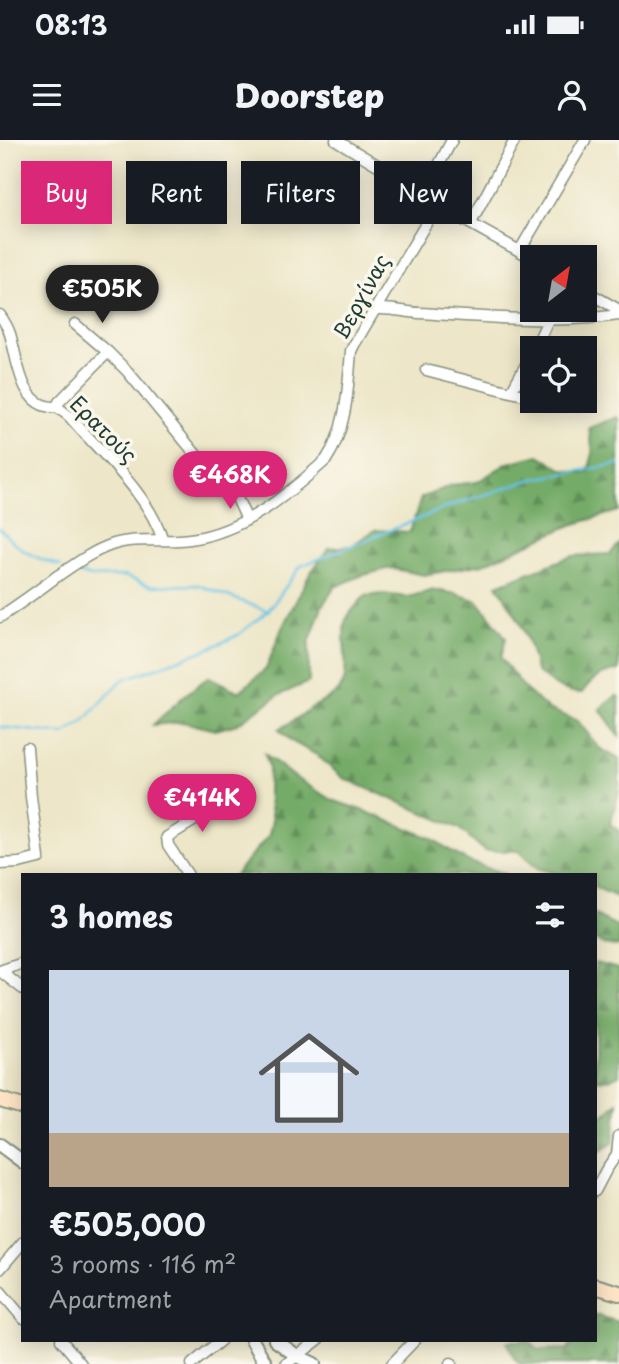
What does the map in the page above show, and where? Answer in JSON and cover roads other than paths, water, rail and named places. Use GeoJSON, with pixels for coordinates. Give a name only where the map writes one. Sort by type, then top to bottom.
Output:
{"type":"FeatureCollection","features":[{"type":"Feature","properties":{"kind":"main road"},"geometry":{"type":"LineString","coordinates":[[0,1100],[20,1103]]}},
{"type":"Feature","properties":{"kind":"main road"},"geometry":{"type":"LineString","coordinates":[[597,1287],[619,1293]]}},
{"type":"Feature","properties":{"kind":"street"},"geometry":{"type":"LineString","coordinates":[[441,161],[452,140]]}},
{"type":"Feature","properties":{"kind":"street"},"geometry":{"type":"LineString","coordinates":[[472,221],[515,140]]}},
{"type":"Feature","properties":{"kind":"street"},"geometry":{"type":"LineString","coordinates":[[523,245],[585,140]]}},
{"type":"Feature","properties":{"kind":"street"},"geometry":{"type":"LineString","coordinates":[[340,141],[374,162]]}},
{"type":"Feature","properties":{"kind":"street","name":"Βεργίνας"},"geometry":{"type":"LineString","coordinates":[[0,617],[82,559],[110,545],[123,541],[190,540],[221,532],[247,520],[327,460],[339,433],[346,402],[351,351],[426,224]]}},
{"type":"Feature","properties":{"kind":"street"},"geometry":{"type":"LineString","coordinates":[[472,224],[520,250]]}},
{"type":"Feature","properties":{"kind":"street"},"geometry":{"type":"LineString","coordinates":[[597,299],[619,313]]}},
{"type":"Feature","properties":{"kind":"street"},"geometry":{"type":"LineString","coordinates":[[376,309],[520,319]]}},
{"type":"Feature","properties":{"kind":"street"},"geometry":{"type":"LineString","coordinates":[[597,318],[619,313]]}},
{"type":"Feature","properties":{"kind":"street","name":"Ερατούς"},"geometry":{"type":"LineString","coordinates":[[0,314],[10,334],[21,379],[27,392],[37,401],[57,407],[68,416],[140,497],[158,526],[163,540]]}},
{"type":"Feature","properties":{"kind":"street"},"geometry":{"type":"LineString","coordinates":[[75,324],[128,372],[198,457],[237,498],[247,520]]}},
{"type":"Feature","properties":{"kind":"street"},"geometry":{"type":"LineString","coordinates":[[57,407],[108,352]]}},
{"type":"Feature","properties":{"kind":"street"},"geometry":{"type":"LineString","coordinates":[[426,370],[520,394]]}},
{"type":"Feature","properties":{"kind":"street"},"geometry":{"type":"LineString","coordinates":[[511,392],[520,376]]}},
{"type":"Feature","properties":{"kind":"street"},"geometry":{"type":"LineString","coordinates":[[0,864],[39,858],[27,748]]}},
{"type":"Feature","properties":{"kind":"street"},"geometry":{"type":"LineString","coordinates":[[187,873],[168,845],[167,837],[215,808],[227,790],[233,787],[245,793]]}},
{"type":"Feature","properties":{"kind":"street"},"geometry":{"type":"LineString","coordinates":[[0,971],[21,964]]}},
{"type":"Feature","properties":{"kind":"street"},"geometry":{"type":"LineString","coordinates":[[0,971],[21,987]]}},
{"type":"Feature","properties":{"kind":"street"},"geometry":{"type":"LineString","coordinates":[[597,1187],[618,1154],[619,1136]]}},
{"type":"Feature","properties":{"kind":"street"},"geometry":{"type":"LineString","coordinates":[[0,1145],[21,1161]]}},
{"type":"Feature","properties":{"kind":"street"},"geometry":{"type":"LineString","coordinates":[[0,1269],[21,1244]]}},
{"type":"Feature","properties":{"kind":"street"},"geometry":{"type":"LineString","coordinates":[[0,1291],[21,1316]]}},
{"type":"Feature","properties":{"kind":"street"},"geometry":{"type":"LineString","coordinates":[[63,1342],[81,1364]]}},
{"type":"Feature","properties":{"kind":"street"},"geometry":{"type":"LineString","coordinates":[[192,1364],[219,1342]]}},
{"type":"Feature","properties":{"kind":"street"},"geometry":{"type":"LineString","coordinates":[[253,1342],[266,1364]]}},
{"type":"Feature","properties":{"kind":"street"},"geometry":{"type":"LineString","coordinates":[[278,1342],[314,1364]]}},
{"type":"Feature","properties":{"kind":"street"},"geometry":{"type":"LineString","coordinates":[[286,1364],[316,1342]]}},
{"type":"Feature","properties":{"kind":"street"},"geometry":{"type":"LineString","coordinates":[[392,1364],[413,1342]]}},
{"type":"Feature","properties":{"kind":"waterway"},"geometry":{"type":"LineString","coordinates":[[0,727],[64,734],[84,721],[122,680],[208,649],[238,635],[268,611],[301,566],[453,505],[533,479],[619,464]]}},
{"type":"Feature","properties":{"kind":"waterway"},"geometry":{"type":"LineString","coordinates":[[0,529],[27,552],[60,566]]}},
{"type":"Feature","properties":{"kind":"waterway"},"geometry":{"type":"LineString","coordinates":[[75,572],[91,577],[124,576],[151,586],[198,585],[268,611]]}}]}
